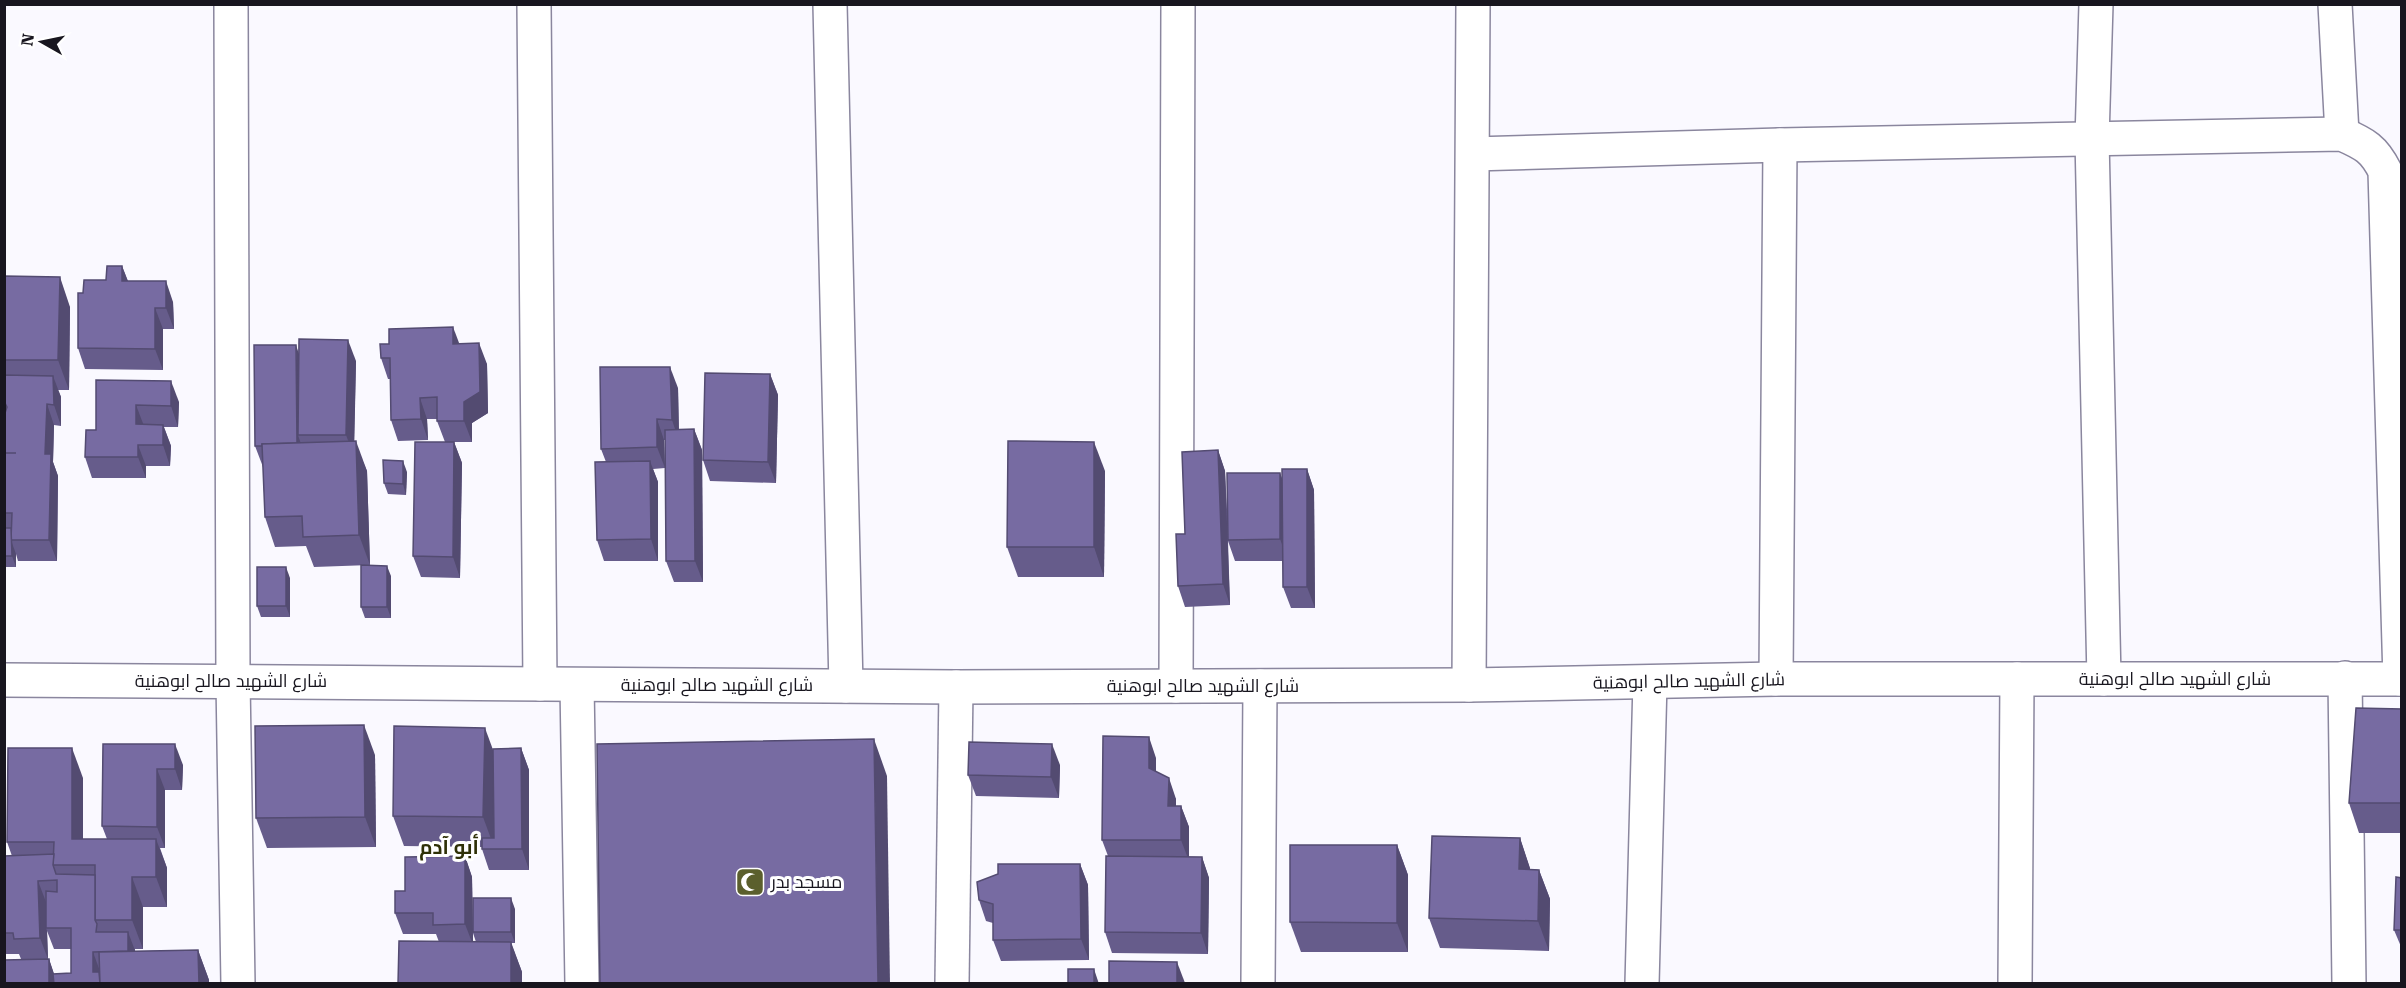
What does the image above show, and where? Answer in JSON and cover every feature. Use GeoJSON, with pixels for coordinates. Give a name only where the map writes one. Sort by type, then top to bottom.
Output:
{"type":"FeatureCollection","features":[{"type":"Feature","properties":{"kind":"street"},"geometry":{"type":"LineString","coordinates":[[231,4],[233,681],[238,984]]}},
{"type":"Feature","properties":{"kind":"street"},"geometry":{"type":"LineString","coordinates":[[534,4],[540,684]]}},
{"type":"Feature","properties":{"kind":"street"},"geometry":{"type":"LineString","coordinates":[[830,4],[846,686]]}},
{"type":"Feature","properties":{"kind":"street"},"geometry":{"type":"LineString","coordinates":[[1176,686],[1178,4]]}},
{"type":"Feature","properties":{"kind":"street"},"geometry":{"type":"LineString","coordinates":[[1469,685],[1473,4]]}},
{"type":"Feature","properties":{"kind":"street"},"geometry":{"type":"LineString","coordinates":[[2096,4],[2092,139],[2104,679]]}},
{"type":"Feature","properties":{"kind":"street"},"geometry":{"type":"LineString","coordinates":[[2335,4],[2342,134]]}},
{"type":"Feature","properties":{"kind":"street"},"geometry":{"type":"LineString","coordinates":[[1473,154],[1779,145],[2342,134],[2365,144],[2378,156],[2385,171],[2401,679]]}},
{"type":"Feature","properties":{"kind":"street"},"geometry":{"type":"LineString","coordinates":[[1776,679],[1779,145]]}},
{"type":"Feature","properties":{"kind":"street"},"geometry":{"type":"LineString","coordinates":[[2345,678],[2349,984]]}},
{"type":"Feature","properties":{"kind":"street","name":"شارع الشهيد صالح ابوهنية"},"geometry":{"type":"LineString","coordinates":[[4,680],[956,687],[1469,685],[1776,679],[2401,679]]}},
{"type":"Feature","properties":{"kind":"street"},"geometry":{"type":"LineString","coordinates":[[2015,984],[2017,679]]}},
{"type":"Feature","properties":{"kind":"street"},"geometry":{"type":"LineString","coordinates":[[1641,984],[1650,682]]}},
{"type":"Feature","properties":{"kind":"street"},"geometry":{"type":"LineString","coordinates":[[577,685],[582,984]]}},
{"type":"Feature","properties":{"kind":"street"},"geometry":{"type":"LineString","coordinates":[[1258,984],[1260,686]]}},
{"type":"Feature","properties":{"kind":"street"},"geometry":{"type":"LineString","coordinates":[[952,984],[956,687]]}},
{"type":"Feature","properties":{"kind":"building"},"geometry":{"type":"Polygon","coordinates":[[[107,266],[122,266],[122,281],[166,281],[166,308],[155,308],[155,349],[78,348],[78,293],[83,293],[84,280],[106,280],[107,266]]]}},
{"type":"Feature","properties":{"kind":"building"},"geometry":{"type":"Polygon","coordinates":[[[4,276],[60,277],[58,360],[4,360],[4,276]]]}},
{"type":"Feature","properties":{"kind":"building"},"geometry":{"type":"Polygon","coordinates":[[[453,327],[453,344],[479,343],[480,392],[464,402],[464,421],[437,421],[437,397],[420,398],[421,419],[391,420],[390,358],[381,358],[380,344],[389,344],[389,329],[453,327]]]}},
{"type":"Feature","properties":{"kind":"building"},"geometry":{"type":"Polygon","coordinates":[[[299,339],[348,340],[346,435],[298,435],[299,339]]]}},
{"type":"Feature","properties":{"kind":"building"},"geometry":{"type":"Polygon","coordinates":[[[254,345],[296,345],[297,443],[255,446],[254,345]]]}},
{"type":"Feature","properties":{"kind":"building"},"geometry":{"type":"Polygon","coordinates":[[[600,367],[670,367],[672,420],[657,419],[657,447],[601,449],[600,367]]]}},
{"type":"Feature","properties":{"kind":"building"},"geometry":{"type":"Polygon","coordinates":[[[705,373],[770,374],[768,462],[703,460],[705,373]]]}},
{"type":"Feature","properties":{"kind":"building"},"geometry":{"type":"Polygon","coordinates":[[[4,375],[53,376],[54,405],[47,404],[45,454],[51,454],[49,540],[11,540],[12,513],[4,513],[4,416],[7,407],[4,401],[4,375]]]}},
{"type":"Feature","properties":{"kind":"building"},"geometry":{"type":"Polygon","coordinates":[[[96,380],[171,381],[171,406],[136,405],[136,424],[163,425],[163,445],[138,445],[138,457],[85,457],[86,430],[96,430],[96,380]]]}},
{"type":"Feature","properties":{"kind":"building"},"geometry":{"type":"Polygon","coordinates":[[[694,429],[695,561],[666,561],[665,430],[694,429]]]}},
{"type":"Feature","properties":{"kind":"building"},"geometry":{"type":"Polygon","coordinates":[[[356,441],[359,535],[303,537],[302,516],[265,517],[262,444],[356,441]]]}},
{"type":"Feature","properties":{"kind":"building"},"geometry":{"type":"Polygon","coordinates":[[[1008,441],[1094,442],[1094,547],[1007,547],[1008,441]]]}},
{"type":"Feature","properties":{"kind":"building"},"geometry":{"type":"Polygon","coordinates":[[[415,442],[454,442],[453,557],[413,556],[415,442]]]}},
{"type":"Feature","properties":{"kind":"building"},"geometry":{"type":"Polygon","coordinates":[[[1218,450],[1223,584],[1178,586],[1176,534],[1185,534],[1182,452],[1218,450]]]}},
{"type":"Feature","properties":{"kind":"building"},"geometry":{"type":"Polygon","coordinates":[[[383,460],[403,461],[403,484],[384,483],[383,460]]]}},
{"type":"Feature","properties":{"kind":"building"},"geometry":{"type":"Polygon","coordinates":[[[650,461],[651,539],[597,540],[595,462],[650,461]]]}},
{"type":"Feature","properties":{"kind":"building"},"geometry":{"type":"Polygon","coordinates":[[[1282,469],[1307,469],[1307,587],[1283,587],[1282,469]]]}},
{"type":"Feature","properties":{"kind":"building"},"geometry":{"type":"Polygon","coordinates":[[[1227,473],[1280,473],[1280,539],[1228,540],[1227,473]]]}},
{"type":"Feature","properties":{"kind":"building"},"geometry":{"type":"Polygon","coordinates":[[[4,528],[11,528],[12,556],[4,556],[4,528]]]}},
{"type":"Feature","properties":{"kind":"building"},"geometry":{"type":"Polygon","coordinates":[[[361,565],[387,566],[387,607],[361,607],[361,565]]]}},
{"type":"Feature","properties":{"kind":"building"},"geometry":{"type":"Polygon","coordinates":[[[257,567],[286,567],[286,606],[257,606],[257,567]]]}},
{"type":"Feature","properties":{"kind":"building"},"geometry":{"type":"Polygon","coordinates":[[[2356,708],[2402,709],[2402,803],[2349,803],[2356,708]]]}},
{"type":"Feature","properties":{"kind":"building"},"geometry":{"type":"Polygon","coordinates":[[[364,725],[365,817],[256,818],[255,726],[364,725]]]}},
{"type":"Feature","properties":{"kind":"building"},"geometry":{"type":"Polygon","coordinates":[[[394,726],[485,728],[483,817],[393,816],[394,726]]]}},
{"type":"Feature","properties":{"kind":"building"},"geometry":{"type":"Polygon","coordinates":[[[1103,736],[1149,737],[1149,768],[1169,778],[1168,806],[1181,806],[1181,840],[1102,840],[1103,736]]]}},
{"type":"Feature","properties":{"kind":"building","name":"مسجد بدر"},"geometry":{"type":"Polygon","coordinates":[[[874,739],[878,984],[600,984],[597,744],[874,739]]]}},
{"type":"Feature","properties":{"kind":"building"},"geometry":{"type":"Polygon","coordinates":[[[969,742],[1052,744],[1051,777],[968,775],[969,742]]]}},
{"type":"Feature","properties":{"kind":"building"},"geometry":{"type":"Polygon","coordinates":[[[103,744],[175,744],[175,769],[157,769],[157,827],[102,826],[103,744]]]}},
{"type":"Feature","properties":{"kind":"building"},"geometry":{"type":"Polygon","coordinates":[[[8,748],[72,748],[72,839],[156,839],[156,877],[132,877],[132,920],[95,920],[95,865],[53,865],[54,842],[7,842],[8,748]]]}},
{"type":"Feature","properties":{"kind":"building"},"geometry":{"type":"Polygon","coordinates":[[[521,748],[522,849],[482,849],[482,838],[494,838],[493,749],[521,748]]]}},
{"type":"Feature","properties":{"kind":"building"},"geometry":{"type":"Polygon","coordinates":[[[1432,836],[1520,838],[1519,869],[1539,870],[1538,921],[1429,918],[1432,836]]]}},
{"type":"Feature","properties":{"kind":"building"},"geometry":{"type":"Polygon","coordinates":[[[1290,845],[1397,845],[1397,923],[1290,922],[1290,845]]]}},
{"type":"Feature","properties":{"kind":"building"},"geometry":{"type":"Polygon","coordinates":[[[54,854],[53,865],[56,874],[95,875],[96,932],[128,932],[128,951],[93,952],[93,972],[99,972],[100,984],[54,984],[53,974],[71,973],[71,928],[46,928],[46,891],[57,892],[57,880],[38,881],[40,938],[14,939],[13,933],[4,933],[4,856],[54,854]]]}},
{"type":"Feature","properties":{"kind":"building"},"geometry":{"type":"Polygon","coordinates":[[[465,856],[465,924],[433,925],[433,913],[395,913],[395,891],[405,891],[405,857],[465,856]]]}},
{"type":"Feature","properties":{"kind":"building"},"geometry":{"type":"Polygon","coordinates":[[[1106,856],[1202,857],[1201,933],[1105,932],[1106,856]]]}},
{"type":"Feature","properties":{"kind":"building"},"geometry":{"type":"Polygon","coordinates":[[[998,864],[1080,864],[1081,939],[993,940],[993,904],[979,900],[977,882],[998,874],[998,864]]]}},
{"type":"Feature","properties":{"kind":"building"},"geometry":{"type":"Polygon","coordinates":[[[2396,877],[2402,878],[2402,930],[2394,930],[2396,877]]]}},
{"type":"Feature","properties":{"kind":"building"},"geometry":{"type":"Polygon","coordinates":[[[473,898],[511,898],[511,932],[473,932],[473,898]]]}},
{"type":"Feature","properties":{"kind":"building"},"geometry":{"type":"Polygon","coordinates":[[[399,941],[511,942],[511,984],[398,984],[399,941]]]}},
{"type":"Feature","properties":{"kind":"building"},"geometry":{"type":"Polygon","coordinates":[[[198,950],[199,984],[100,984],[99,952],[198,950]]]}},
{"type":"Feature","properties":{"kind":"building"},"geometry":{"type":"Polygon","coordinates":[[[49,959],[49,984],[4,984],[4,960],[49,959]]]}},
{"type":"Feature","properties":{"kind":"building"},"geometry":{"type":"Polygon","coordinates":[[[1109,961],[1177,962],[1177,984],[1109,984],[1109,961]]]}},
{"type":"Feature","properties":{"kind":"building"},"geometry":{"type":"Polygon","coordinates":[[[1068,969],[1094,969],[1094,984],[1068,984],[1068,969]]]}},
{"type":"Feature","properties":{"kind":"place","name":"مسجد بدر"},"geometry":{"type":"Point","coordinates":[750,882]}},
{"type":"Feature","properties":{"kind":"district","name":"أبو آدم"},"geometry":{"type":"Point","coordinates":[449,847]}}]}
